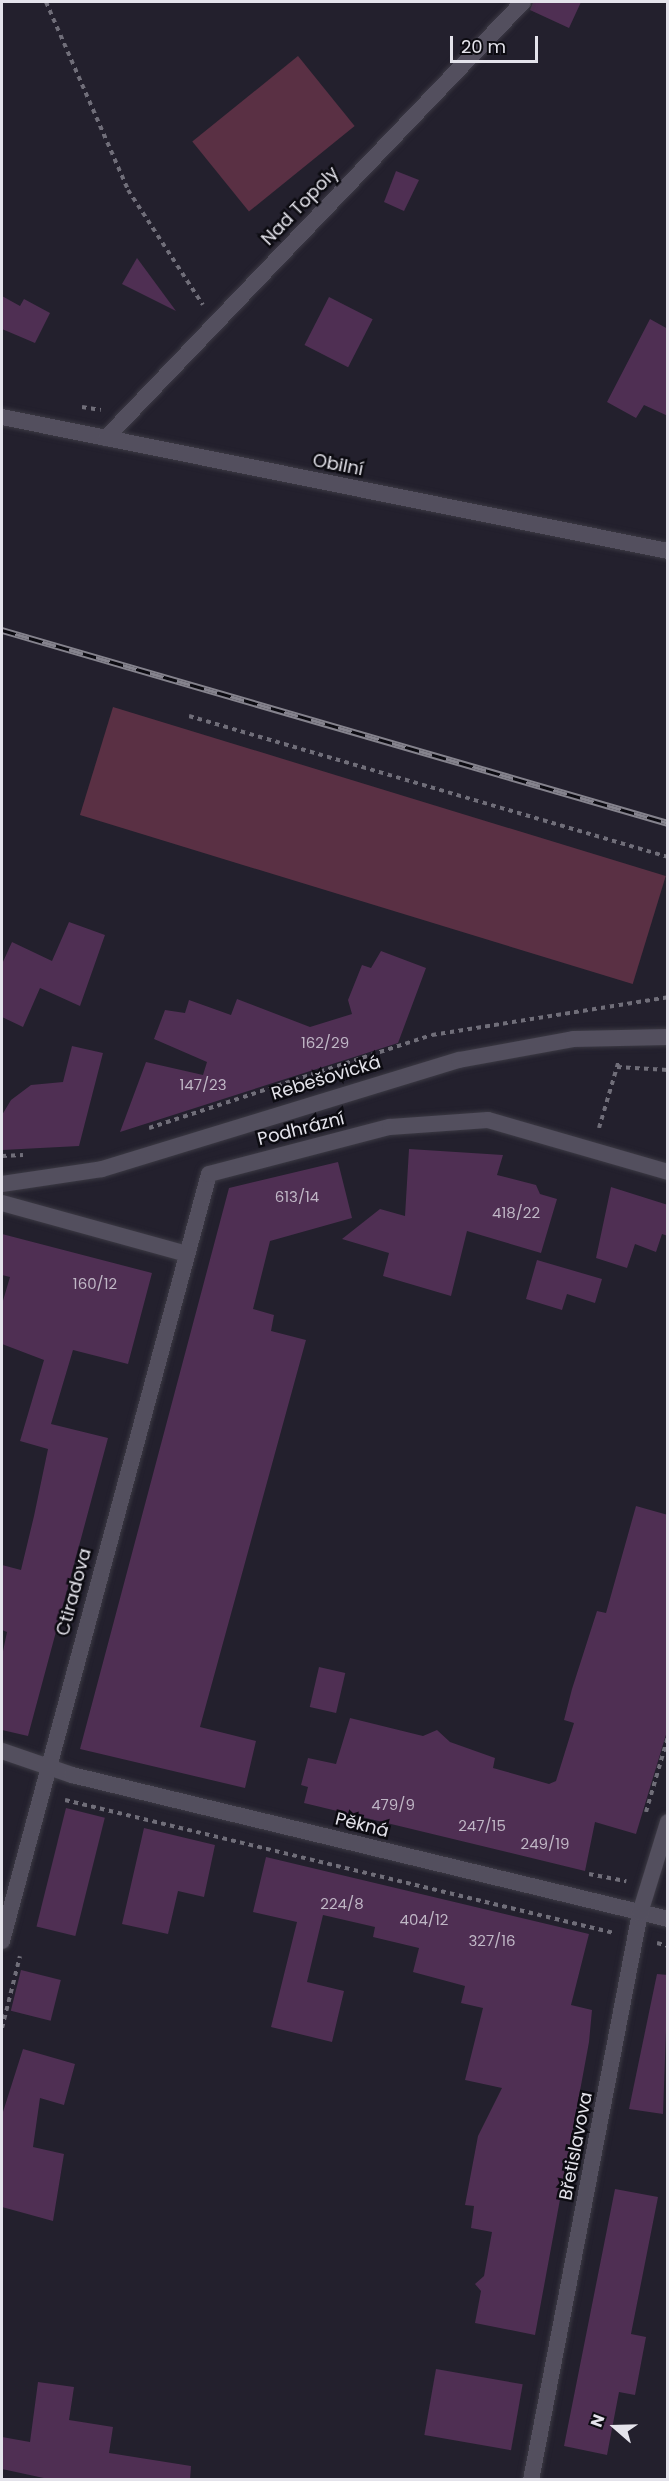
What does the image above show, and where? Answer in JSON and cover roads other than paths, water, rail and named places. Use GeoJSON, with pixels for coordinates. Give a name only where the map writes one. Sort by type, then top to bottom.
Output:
{"type":"FeatureCollection","features":[{"type":"Feature","properties":{"kind":"street","name":"Nad Topoly"},"geometry":{"type":"LineString","coordinates":[[106,438],[523,2]]}},
{"type":"Feature","properties":{"kind":"street","name":"Obilní"},"geometry":{"type":"LineString","coordinates":[[2,417],[668,551]]}},
{"type":"Feature","properties":{"kind":"street","name":"Rebešovická"},"geometry":{"type":"LineString","coordinates":[[2,1184],[102,1169],[438,1065],[573,1039],[668,1036]]}},
{"type":"Feature","properties":{"kind":"street","name":"Podhrázní"},"geometry":{"type":"LineString","coordinates":[[183,1253],[209,1174],[390,1127],[488,1120],[668,1172]]}},
{"type":"Feature","properties":{"kind":"street"},"geometry":{"type":"LineString","coordinates":[[2,1203],[183,1253]]}},
{"type":"Feature","properties":{"kind":"street","name":"Ctiradova"},"geometry":{"type":"LineString","coordinates":[[2,1941],[183,1253]]}},
{"type":"Feature","properties":{"kind":"street","name":"Pěkná"},"geometry":{"type":"LineString","coordinates":[[2,1751],[48,1766],[668,1919]]}},
{"type":"Feature","properties":{"kind":"street","name":"Břetislavova"},"geometry":{"type":"LineString","coordinates":[[531,2480],[640,1913],[668,1822]]}},
{"type":"Feature","properties":{"kind":"railway"},"geometry":{"type":"LineString","coordinates":[[2,630],[668,823]]}}]}
